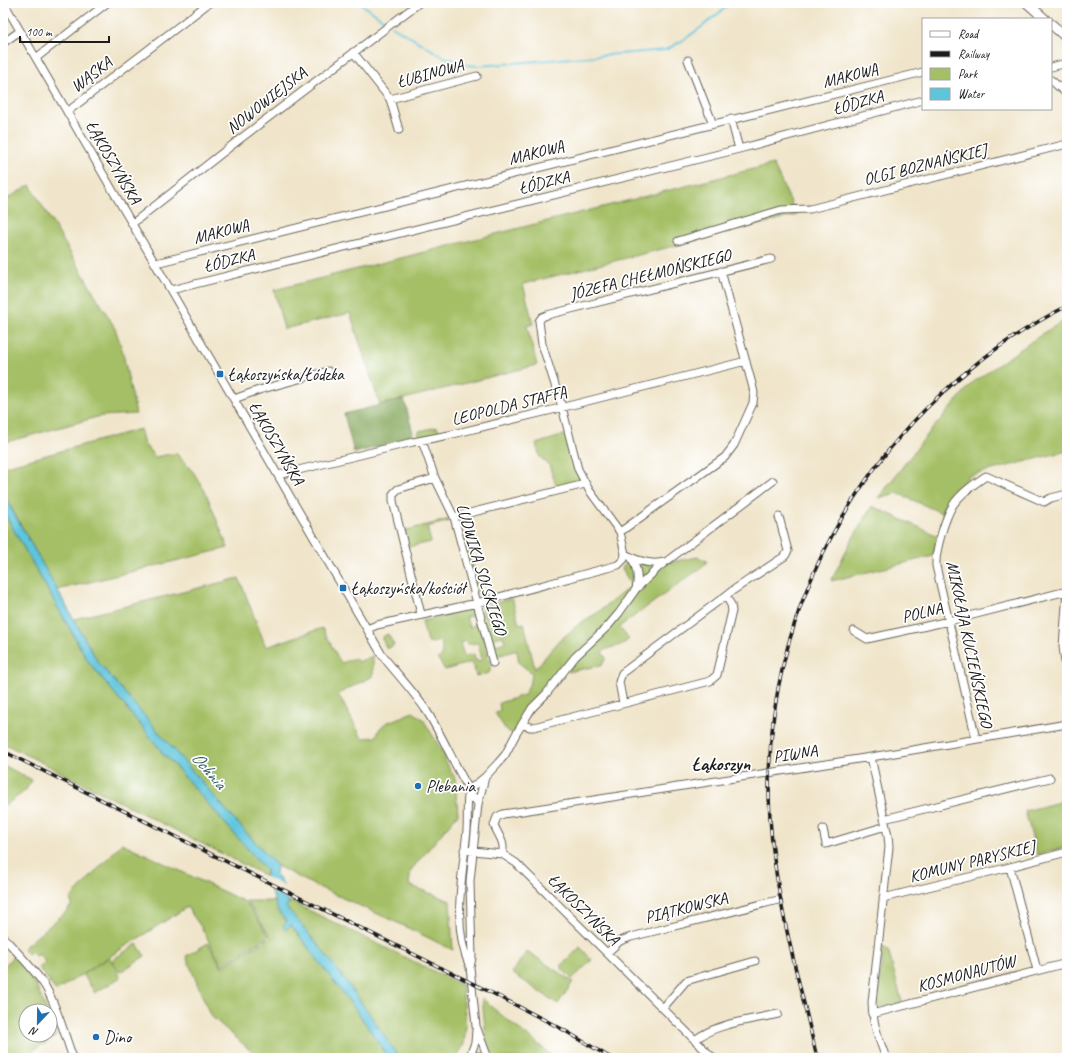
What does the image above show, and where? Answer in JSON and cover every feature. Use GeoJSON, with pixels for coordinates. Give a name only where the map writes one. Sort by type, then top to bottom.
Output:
{"type":"FeatureCollection","features":[{"type":"Feature","properties":{"kind":"main road"},"geometry":{"type":"LineString","coordinates":[[1027,3],[1044,18]]}},
{"type":"Feature","properties":{"kind":"main road"},"geometry":{"type":"LineString","coordinates":[[1052,25],[1067,38]]}},
{"type":"Feature","properties":{"kind":"street","name":"ŁĄKOSZYŃSKA"},"geometry":{"type":"LineString","coordinates":[[4,3],[133,223],[382,655],[426,710],[478,804]]}},
{"type":"Feature","properties":{"kind":"street"},"geometry":{"type":"LineString","coordinates":[[36,58],[107,3]]}},
{"type":"Feature","properties":{"kind":"street","name":"WĄSKA"},"geometry":{"type":"LineString","coordinates":[[67,112],[209,3]]}},
{"type":"Feature","properties":{"kind":"street","name":"NOWOWIEJSKA"},"geometry":{"type":"LineString","coordinates":[[133,223],[353,52],[419,3]]}},
{"type":"Feature","properties":{"kind":"street"},"geometry":{"type":"LineString","coordinates":[[3,43],[20,31]]}},
{"type":"Feature","properties":{"kind":"street","name":"ŁUBINOWA"},"geometry":{"type":"LineString","coordinates":[[353,52],[390,99],[399,130]]}},
{"type":"Feature","properties":{"kind":"street"},"geometry":{"type":"LineString","coordinates":[[688,60],[713,124]]}},
{"type":"Feature","properties":{"kind":"street"},"geometry":{"type":"LineString","coordinates":[[1052,67],[1067,63]]}},
{"type":"Feature","properties":{"kind":"street","name":"MAKOWA"},"geometry":{"type":"LineString","coordinates":[[156,263],[922,72]]}},
{"type":"Feature","properties":{"kind":"street","name":"ŁUBINOWA"},"geometry":{"type":"LineString","coordinates":[[390,99],[477,76]]}},
{"type":"Feature","properties":{"kind":"street"},"geometry":{"type":"LineString","coordinates":[[1052,81],[1067,94]]}},
{"type":"Feature","properties":{"kind":"street","name":"ŁÓDZKA"},"geometry":{"type":"LineString","coordinates":[[171,290],[739,149],[922,100]]}},
{"type":"Feature","properties":{"kind":"street"},"geometry":{"type":"LineString","coordinates":[[731,119],[739,149]]}},
{"type":"Feature","properties":{"kind":"street","name":"OLGI BOZNAŃSKIEJ"},"geometry":{"type":"LineString","coordinates":[[678,241],[769,213],[790,209],[810,209],[1067,144]]}},
{"type":"Feature","properties":{"kind":"street","name":"JÓZEFA CHEŁMOŃSKIEGO"},"geometry":{"type":"LineString","coordinates":[[562,407],[542,344],[540,321],[542,317],[771,259]]}},
{"type":"Feature","properties":{"kind":"street"},"geometry":{"type":"LineString","coordinates":[[620,532],[725,457],[734,445],[754,397],[746,361],[721,271]]}},
{"type":"Feature","properties":{"kind":"street","name":"LEOPOLDA STAFFA"},"geometry":{"type":"LineString","coordinates":[[278,475],[413,442],[449,435],[746,361]]}},
{"type":"Feature","properties":{"kind":"street"},"geometry":{"type":"LineString","coordinates":[[234,399],[259,390],[328,371]]}},
{"type":"Feature","properties":{"kind":"street"},"geometry":{"type":"LineString","coordinates":[[562,407],[578,469],[585,484],[620,532],[628,556],[635,565],[637,575],[636,589]]}},
{"type":"Feature","properties":{"kind":"street","name":"LUDWIKA SOLSKIEGO"},"geometry":{"type":"LineString","coordinates":[[422,441],[435,478],[454,517],[493,663]]}},
{"type":"Feature","properties":{"kind":"street","name":"MIKOŁAJA KUCIEŃSKIEGO"},"geometry":{"type":"LineString","coordinates":[[976,739],[936,566],[935,558],[942,532],[953,505],[973,485],[986,476],[1044,502],[1051,498],[1067,494]]}},
{"type":"Feature","properties":{"kind":"street"},"geometry":{"type":"LineString","coordinates":[[421,614],[393,501],[394,494],[398,490],[435,478]]}},
{"type":"Feature","properties":{"kind":"street"},"geometry":{"type":"LineString","coordinates":[[470,967],[466,959],[463,941],[460,902],[467,824],[467,798],[469,790],[485,777],[505,755],[532,708],[546,694],[575,657],[608,626],[636,589],[659,567],[773,480]]}},
{"type":"Feature","properties":{"kind":"street"},"geometry":{"type":"LineString","coordinates":[[454,517],[585,484]]}},
{"type":"Feature","properties":{"kind":"street"},"geometry":{"type":"LineString","coordinates":[[623,703],[619,682],[622,674],[726,596],[785,556],[788,551],[779,516]]}},
{"type":"Feature","properties":{"kind":"street"},"geometry":{"type":"LineString","coordinates":[[628,556],[649,563],[667,562]]}},
{"type":"Feature","properties":{"kind":"street"},"geometry":{"type":"LineString","coordinates":[[367,629],[421,614],[477,603],[618,565],[628,556]]}},
{"type":"Feature","properties":{"kind":"street"},"geometry":{"type":"LineString","coordinates":[[1067,591],[1063,647],[1067,677]]}},
{"type":"Feature","properties":{"kind":"street","name":"POLNA"},"geometry":{"type":"LineString","coordinates":[[854,631],[867,639],[949,621],[1067,591]]}},
{"type":"Feature","properties":{"kind":"street"},"geometry":{"type":"LineString","coordinates":[[522,724],[530,727],[710,682],[717,675],[732,611],[726,596]]}},
{"type":"Feature","properties":{"kind":"street","name":"PIWNA"},"geometry":{"type":"LineString","coordinates":[[502,854],[504,849],[502,841],[494,826],[497,817],[503,814],[871,757],[1067,724]]}},
{"type":"Feature","properties":{"kind":"street"},"geometry":{"type":"LineString","coordinates":[[871,757],[889,847],[872,1002],[872,1014],[875,1028],[886,1058]]}},
{"type":"Feature","properties":{"kind":"street"},"geometry":{"type":"LineString","coordinates":[[485,777],[478,804],[470,882],[472,958],[470,967],[476,1026],[475,1043],[470,1057],[479,1056],[487,1058]]}},
{"type":"Feature","properties":{"kind":"street"},"geometry":{"type":"LineString","coordinates":[[822,829],[826,844],[885,822],[1050,778]]}},
{"type":"Feature","properties":{"kind":"street"},"geometry":{"type":"LineString","coordinates":[[469,790],[476,790],[483,786]]}},
{"type":"Feature","properties":{"kind":"street","name":"ŁĄKOSZYŃSKA"},"geometry":{"type":"LineString","coordinates":[[464,850],[502,854],[516,863],[713,1058]]}},
{"type":"Feature","properties":{"kind":"street","name":"KOMUNY PARYSKIEJ"},"geometry":{"type":"LineString","coordinates":[[883,898],[1010,868],[1067,852]]}},
{"type":"Feature","properties":{"kind":"street"},"geometry":{"type":"LineString","coordinates":[[1010,868],[1037,970]]}},
{"type":"Feature","properties":{"kind":"street","name":"PIĄTKOWSKA"},"geometry":{"type":"LineString","coordinates":[[607,953],[620,941],[631,937],[778,900]]}},
{"type":"Feature","properties":{"kind":"street"},"geometry":{"type":"LineString","coordinates":[[3,937],[24,960],[45,987],[51,998],[73,1058]]}},
{"type":"Feature","properties":{"kind":"street"},"geometry":{"type":"LineString","coordinates":[[663,1008],[686,982],[756,961]]}},
{"type":"Feature","properties":{"kind":"street","name":"KOSMONAUTÓW"},"geometry":{"type":"LineString","coordinates":[[872,1014],[1067,963]]}},
{"type":"Feature","properties":{"kind":"street"},"geometry":{"type":"LineString","coordinates":[[695,1040],[703,1034],[717,1028],[778,1014]]}},
{"type":"Feature","properties":{"kind":"street"},"geometry":{"type":"LineString","coordinates":[[476,1026],[487,1058]]}},
{"type":"Feature","properties":{"kind":"green space"},"geometry":{"type":"Polygon","coordinates":[[[773,164],[797,215],[523,284],[533,324],[527,326],[537,365],[380,405],[350,313],[284,329],[274,290],[773,164]]]}},
{"type":"Feature","properties":{"kind":"green space"},"geometry":{"type":"Polygon","coordinates":[[[30,185],[115,328],[122,349],[136,414],[101,416],[3,443],[3,201],[30,185]]]}},
{"type":"Feature","properties":{"kind":"green space"},"geometry":{"type":"Polygon","coordinates":[[[1067,319],[1067,451],[968,476],[946,515],[897,493],[878,498],[928,434],[972,383],[1045,332],[1067,319]]]}},
{"type":"Feature","properties":{"kind":"green space"},"geometry":{"type":"Polygon","coordinates":[[[404,399],[413,433],[412,438],[354,453],[344,414],[404,399]]]}},
{"type":"Feature","properties":{"kind":"green space"},"geometry":{"type":"Polygon","coordinates":[[[437,427],[439,430],[438,435],[420,437],[418,434],[419,431],[437,427]]]}},
{"type":"Feature","properties":{"kind":"green space"},"geometry":{"type":"Polygon","coordinates":[[[140,429],[144,444],[155,457],[176,453],[194,473],[206,493],[228,548],[57,590],[3,493],[3,467],[140,429]]]}},
{"type":"Feature","properties":{"kind":"green space"},"geometry":{"type":"Polygon","coordinates":[[[567,434],[582,483],[557,488],[549,465],[540,457],[536,444],[567,434]]]}},
{"type":"Feature","properties":{"kind":"green space"},"geometry":{"type":"Polygon","coordinates":[[[872,506],[938,536],[933,556],[831,581],[850,543],[872,506]]]}},
{"type":"Feature","properties":{"kind":"green space"},"geometry":{"type":"Polygon","coordinates":[[[3,511],[88,661],[161,750],[162,754],[168,758],[266,870],[266,876],[3,743],[3,511]]]}},
{"type":"Feature","properties":{"kind":"green space"},"geometry":{"type":"Polygon","coordinates":[[[450,519],[450,521],[427,527],[431,542],[408,547],[403,531],[450,519]]]}},
{"type":"Feature","properties":{"kind":"green space"},"geometry":{"type":"Polygon","coordinates":[[[466,538],[480,592],[477,593],[462,539],[466,538]]]}},
{"type":"Feature","properties":{"kind":"green space"},"geometry":{"type":"Polygon","coordinates":[[[698,557],[707,561],[705,565],[619,627],[629,639],[622,645],[609,648],[602,652],[606,658],[602,665],[568,672],[570,666],[652,575],[670,562],[698,557]]]}},
{"type":"Feature","properties":{"kind":"green space"},"geometry":{"type":"Polygon","coordinates":[[[630,559],[660,565],[617,614],[575,655],[514,734],[506,730],[495,713],[500,710],[499,703],[524,695],[531,681],[532,673],[519,663],[517,650],[494,657],[481,607],[512,598],[519,624],[524,623],[535,669],[558,642],[580,623],[597,613],[631,586],[622,568],[630,559]],[[499,605],[488,608],[492,621],[497,619],[496,616],[502,614],[499,605]],[[503,636],[494,638],[496,645],[505,642],[503,636]]]}},
{"type":"Feature","properties":{"kind":"green space"},"geometry":{"type":"Polygon","coordinates":[[[239,578],[266,647],[322,628],[341,663],[355,658],[358,662],[373,656],[373,676],[338,694],[362,738],[376,737],[380,728],[386,723],[413,712],[423,719],[446,758],[445,760],[455,778],[458,814],[411,870],[409,885],[450,901],[453,950],[277,866],[233,818],[98,662],[74,619],[239,578]]]}},
{"type":"Feature","properties":{"kind":"green space"},"geometry":{"type":"Polygon","coordinates":[[[474,606],[475,610],[477,610],[491,667],[489,673],[476,676],[474,668],[476,667],[473,666],[472,662],[445,670],[438,659],[442,656],[441,641],[431,643],[427,642],[422,621],[448,615],[447,612],[474,606]],[[474,616],[466,617],[469,627],[474,626],[476,623],[474,616]],[[466,641],[460,643],[464,656],[474,654],[476,661],[482,660],[478,643],[467,644],[466,641]]]}},
{"type":"Feature","properties":{"kind":"green space"},"geometry":{"type":"Polygon","coordinates":[[[388,634],[394,645],[387,649],[382,637],[388,634]]]}},
{"type":"Feature","properties":{"kind":"green space"},"geometry":{"type":"Polygon","coordinates":[[[3,765],[32,780],[25,791],[3,807],[3,765]]]}},
{"type":"Feature","properties":{"kind":"green space"},"geometry":{"type":"Polygon","coordinates":[[[1067,800],[1067,847],[1037,855],[1025,811],[1067,800]]]}},
{"type":"Feature","properties":{"kind":"green space"},"geometry":{"type":"Polygon","coordinates":[[[122,843],[245,902],[269,936],[222,965],[201,927],[187,907],[56,991],[39,968],[45,962],[39,954],[36,957],[32,951],[28,954],[23,948],[67,911],[72,904],[70,899],[122,843]]]}},
{"type":"Feature","properties":{"kind":"green space"},"geometry":{"type":"Polygon","coordinates":[[[246,901],[275,901],[278,911],[287,922],[285,929],[291,925],[361,1017],[389,1058],[259,1058],[210,1015],[186,956],[208,943],[222,967],[271,937],[246,901]]]}},
{"type":"Feature","properties":{"kind":"green space"},"geometry":{"type":"Polygon","coordinates":[[[290,901],[462,985],[466,1025],[464,1044],[457,1058],[399,1058],[354,993],[286,907],[290,901]]]}},
{"type":"Feature","properties":{"kind":"green space"},"geometry":{"type":"Polygon","coordinates":[[[137,944],[145,956],[120,972],[112,960],[137,944]]]}},
{"type":"Feature","properties":{"kind":"green space"},"geometry":{"type":"Polygon","coordinates":[[[580,947],[592,960],[572,979],[560,967],[580,947]]]}},
{"type":"Feature","properties":{"kind":"green space"},"geometry":{"type":"Polygon","coordinates":[[[883,947],[888,950],[902,1002],[880,1008],[877,1005],[883,947]]]}},
{"type":"Feature","properties":{"kind":"green space"},"geometry":{"type":"Polygon","coordinates":[[[527,951],[573,982],[558,1004],[512,973],[527,951]]]}},
{"type":"Feature","properties":{"kind":"green space"},"geometry":{"type":"Polygon","coordinates":[[[13,956],[32,976],[44,1003],[18,1003],[18,1043],[45,1043],[20,1058],[3,1058],[3,1040],[6,1039],[3,1037],[3,968],[13,956]]]}},
{"type":"Feature","properties":{"kind":"green space"},"geometry":{"type":"Polygon","coordinates":[[[109,957],[121,977],[95,993],[83,974],[109,957]]]}},
{"type":"Feature","properties":{"kind":"green space"},"geometry":{"type":"Polygon","coordinates":[[[482,998],[555,1058],[494,1058],[486,1039],[482,998]]]}},
{"type":"Feature","properties":{"kind":"water"},"geometry":{"type":"Polygon","coordinates":[[[3,494],[98,662],[233,818],[277,866],[276,874],[283,885],[289,903],[286,907],[317,943],[346,981],[399,1058],[389,1058],[361,1017],[291,925],[285,930],[283,926],[287,922],[278,911],[266,876],[266,870],[168,758],[162,754],[161,750],[88,661],[3,511],[3,494]]]}},
{"type":"Feature","properties":{"kind":"pier"},"geometry":{"type":"Polygon","coordinates":[[[264,876],[286,887],[290,900],[269,890],[264,876]]]}},
{"type":"Feature","properties":{"kind":"waterway"},"geometry":{"type":"LineString","coordinates":[[360,3],[388,23]]}},
{"type":"Feature","properties":{"kind":"waterway"},"geometry":{"type":"LineString","coordinates":[[392,26],[442,56],[467,65],[479,66],[665,50],[691,35],[731,3]]}},
{"type":"Feature","properties":{"kind":"railway"},"geometry":{"type":"LineString","coordinates":[[817,1058],[782,909],[770,818],[771,738],[784,661],[808,587],[842,518],[886,454],[938,397],[999,347],[1067,306]]}},
{"type":"Feature","properties":{"kind":"railway"},"geometry":{"type":"LineString","coordinates":[[3,751],[502,998],[562,1029],[611,1058]]}},
{"type":"Feature","properties":{"kind":"place","name":"Łąkoszyńska/Łódzka"},"geometry":{"type":"Point","coordinates":[220,374]}},
{"type":"Feature","properties":{"kind":"place","name":"Łąkoszyńska/kościół"},"geometry":{"type":"Point","coordinates":[343,588]}},
{"type":"Feature","properties":{"kind":"place","name":"Plebania"},"geometry":{"type":"Point","coordinates":[418,786]}},
{"type":"Feature","properties":{"kind":"place","name":"Dino"},"geometry":{"type":"Point","coordinates":[96,1037]}},
{"type":"Feature","properties":{"kind":"district","name":"Łąkoszyn"},"geometry":{"type":"Point","coordinates":[721,763]}},
{"type":"Feature","properties":{"kind":"water label","name":"Ochnia"},"geometry":{"type":"Point","coordinates":[209,770]}}]}
